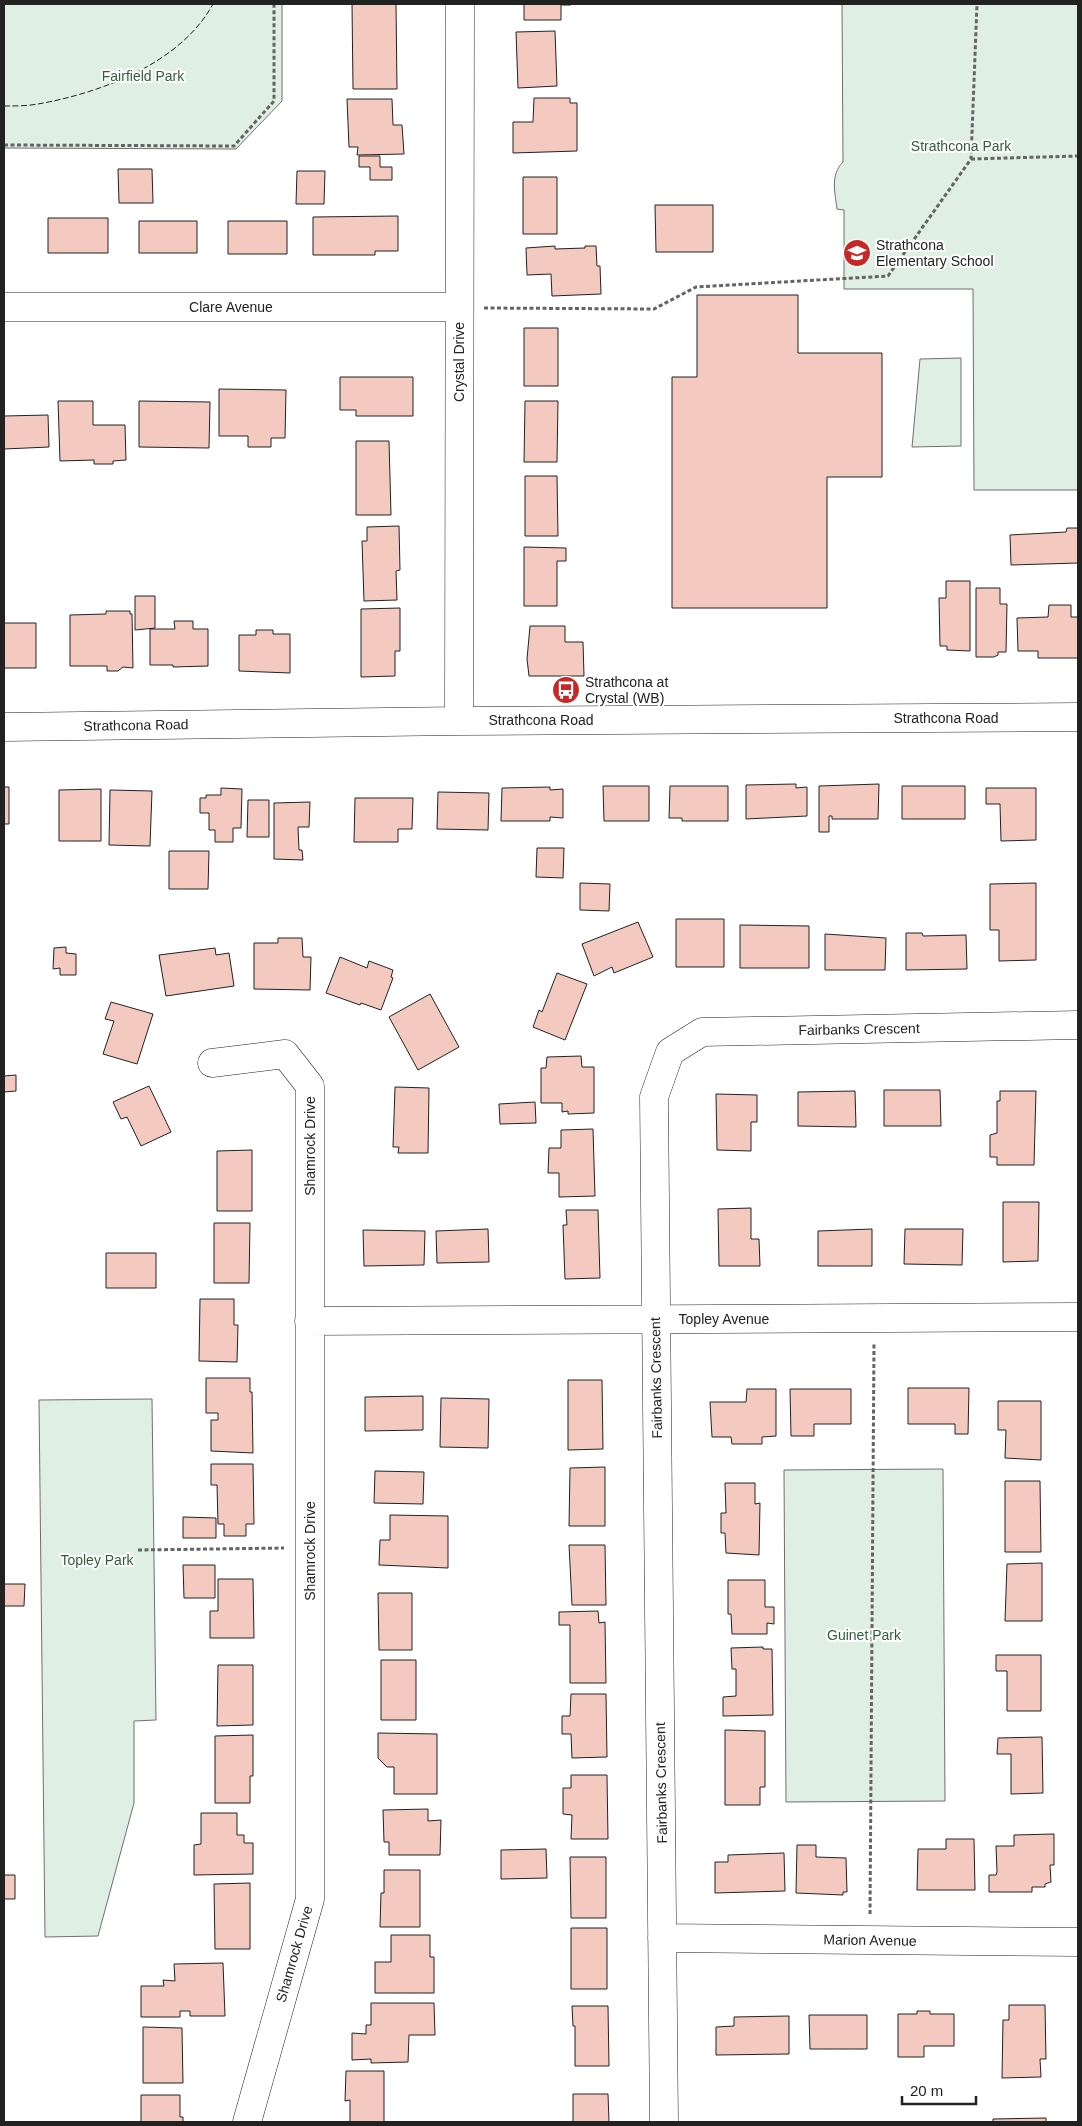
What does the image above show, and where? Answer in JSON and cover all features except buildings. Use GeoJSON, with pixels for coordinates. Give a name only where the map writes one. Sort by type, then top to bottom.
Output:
{"type":"FeatureCollection","features":[{"type":"Feature","properties":{"kind":"street","name":"Crystal Drive"},"geometry":{"type":"LineString","coordinates":[[459,720],[460,4]]}},
{"type":"Feature","properties":{"kind":"street","name":"Clare Avenue"},"geometry":{"type":"LineString","coordinates":[[4,307],[459,307]]}},
{"type":"Feature","properties":{"kind":"street","name":"Strathcona Road"},"geometry":{"type":"LineString","coordinates":[[4,727],[459,720],[1078,717]]}},
{"type":"Feature","properties":{"kind":"street","name":"Fairbanks Crescent"},"geometry":{"type":"LineString","coordinates":[[664,2122],[654,1098],[670,1052],[702,1032],[1078,1025]]}},
{"type":"Feature","properties":{"kind":"street","name":"Shamrock Drive"},"geometry":{"type":"LineString","coordinates":[[212,1063],[285,1054],[310,1086],[310,1899],[247,2122]]}},
{"type":"Feature","properties":{"kind":"street","name":"Topley Avenue"},"geometry":{"type":"LineString","coordinates":[[310,1321],[1078,1317]]}},
{"type":"Feature","properties":{"kind":"street","name":"Marion Avenue"},"geometry":{"type":"LineString","coordinates":[[662,1938],[1078,1942]]}},
{"type":"Feature","properties":{"kind":"path"},"geometry":{"type":"LineString","coordinates":[[4,145],[234,146],[274,101],[274,4]]}},
{"type":"Feature","properties":{"kind":"path"},"geometry":{"type":"LineString","coordinates":[[459,307],[654,309],[696,287],[888,276],[971,159],[977,4]]}},
{"type":"Feature","properties":{"kind":"path"},"geometry":{"type":"LineString","coordinates":[[971,159],[1078,156]]}},
{"type":"Feature","properties":{"kind":"path"},"geometry":{"type":"LineString","coordinates":[[870,1940],[875,1318]]}},
{"type":"Feature","properties":{"kind":"path"},"geometry":{"type":"LineString","coordinates":[[138,1550],[310,1548]]}},
{"type":"Feature","properties":{"kind":"green space","name":"Fairfield Park"},"geometry":{"type":"Polygon","coordinates":[[[4,4],[282,4],[282,101],[236,149],[4,148],[4,4]]]}},
{"type":"Feature","properties":{"kind":"green space","name":"Strathcona Park"},"geometry":{"type":"Polygon","coordinates":[[[842,4],[1078,4],[1078,490],[974,490],[973,289],[844,289],[844,210],[837,209],[834,184],[836,172],[843,162],[842,4]]]}},
{"type":"Feature","properties":{"kind":"green space"},"geometry":{"type":"Polygon","coordinates":[[[961,358],[961,446],[912,447],[920,359],[961,358]]]}},
{"type":"Feature","properties":{"kind":"green space","name":"Topley Park"},"geometry":{"type":"Polygon","coordinates":[[[152,1399],[156,1720],[134,1721],[134,1803],[98,1936],[45,1937],[39,1400],[152,1399]]]}},
{"type":"Feature","properties":{"kind":"green space","name":"Guinet Park"},"geometry":{"type":"Polygon","coordinates":[[[943,1469],[945,1801],[786,1802],[784,1470],[943,1469]]]}},
{"type":"Feature","properties":{"kind":"fence"},"geometry":{"type":"LineString","coordinates":[[4,106],[34,105],[62,99],[113,83],[137,72],[160,59],[181,43],[199,25],[213,4]]}},
{"type":"Feature","properties":{"kind":"place","name":"Strathcona Elementary School"},"geometry":{"type":"Point","coordinates":[857,253]}},
{"type":"Feature","properties":{"kind":"place","name":"Strathcona at Crystal (WB)"},"geometry":{"type":"Point","coordinates":[566,690]}}]}
